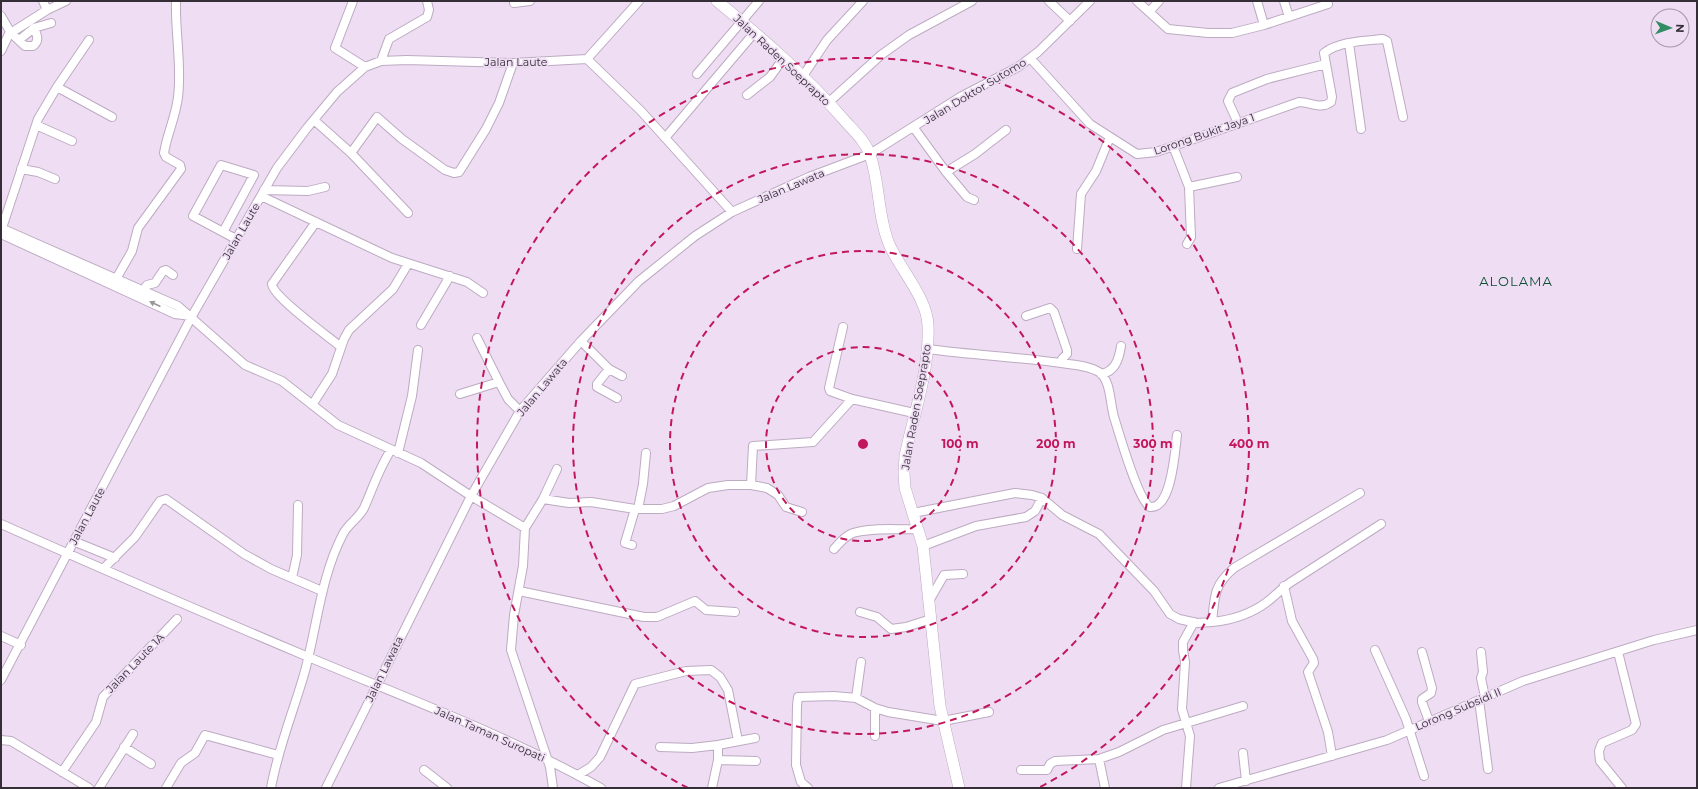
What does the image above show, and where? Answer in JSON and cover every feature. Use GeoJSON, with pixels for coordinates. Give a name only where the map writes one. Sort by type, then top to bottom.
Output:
{"type":"FeatureCollection","features":[{"type":"Feature","properties":{"kind":"highway","name":"Jalan Raden Soeprapto"},"geometry":{"type":"LineString","coordinates":[[717,1],[755,32],[803,76],[857,135],[870,154],[878,203],[888,242],[926,314],[928,349],[914,413],[904,472],[905,488],[923,546],[930,601],[935,666],[943,721],[959,788]]}},
{"type":"Feature","properties":{"kind":"street"},"geometry":{"type":"LineString","coordinates":[[43,1],[47,10]]}},
{"type":"Feature","properties":{"kind":"street"},"geometry":{"type":"LineString","coordinates":[[1,51],[11,33],[47,10],[55,3],[66,1]]}},
{"type":"Feature","properties":{"kind":"street"},"geometry":{"type":"LineString","coordinates":[[116,279],[132,251],[138,228],[181,169],[180,166],[166,157],[164,153],[178,98],[179,75],[176,42],[176,1]]}},
{"type":"Feature","properties":{"kind":"street"},"geometry":{"type":"LineString","coordinates":[[353,1],[334,48],[365,67]]}},
{"type":"Feature","properties":{"kind":"street"},"geometry":{"type":"LineString","coordinates":[[381,61],[389,39],[427,17],[429,10],[427,1]]}},
{"type":"Feature","properties":{"kind":"street"},"geometry":{"type":"LineString","coordinates":[[514,3],[530,1]]}},
{"type":"Feature","properties":{"kind":"street"},"geometry":{"type":"LineString","coordinates":[[639,1],[587,60],[641,111],[732,212]]}},
{"type":"Feature","properties":{"kind":"street"},"geometry":{"type":"LineString","coordinates":[[697,74],[759,1]]}},
{"type":"Feature","properties":{"kind":"street"},"geometry":{"type":"LineString","coordinates":[[803,76],[828,40],[863,1]]}},
{"type":"Feature","properties":{"kind":"street"},"geometry":{"type":"LineString","coordinates":[[828,102],[881,55],[909,34],[972,1]]}},
{"type":"Feature","properties":{"kind":"street"},"geometry":{"type":"LineString","coordinates":[[1048,1],[1070,22]]}},
{"type":"Feature","properties":{"kind":"street","name":"Jalan Doktor Sutomo"},"geometry":{"type":"LineString","coordinates":[[870,154],[914,128],[962,96],[1018,67],[1031,58],[1070,22],[1090,1]]}},
{"type":"Feature","properties":{"kind":"street"},"geometry":{"type":"LineString","coordinates":[[1137,1],[1168,29],[1208,33],[1232,33],[1264,26],[1328,4]]}},
{"type":"Feature","properties":{"kind":"street"},"geometry":{"type":"LineString","coordinates":[[1149,12],[1159,1]]}},
{"type":"Feature","properties":{"kind":"street"},"geometry":{"type":"LineString","coordinates":[[1257,1],[1264,26]]}},
{"type":"Feature","properties":{"kind":"street"},"geometry":{"type":"LineString","coordinates":[[1284,1],[1289,17]]}},
{"type":"Feature","properties":{"kind":"street"},"geometry":{"type":"LineString","coordinates":[[1,16],[11,33],[25,46],[35,44],[37,37],[34,28]]}},
{"type":"Feature","properties":{"kind":"street"},"geometry":{"type":"LineString","coordinates":[[19,40],[34,28],[51,24]]}},
{"type":"Feature","properties":{"kind":"street"},"geometry":{"type":"LineString","coordinates":[[665,138],[755,32]]}},
{"type":"Feature","properties":{"kind":"street"},"geometry":{"type":"LineString","coordinates":[[1238,123],[1228,101],[1232,92],[1267,79],[1326,67],[1324,53],[1349,44],[1384,39],[1387,41],[1403,117]]}},
{"type":"Feature","properties":{"kind":"street"},"geometry":{"type":"LineString","coordinates":[[1,230],[36,125],[57,86],[89,40]]}},
{"type":"Feature","properties":{"kind":"street"},"geometry":{"type":"LineString","coordinates":[[1349,44],[1361,129]]}},
{"type":"Feature","properties":{"kind":"street","name":"Lorong Bukit Jaya 1"},"geometry":{"type":"LineString","coordinates":[[1031,58],[1090,124],[1137,154],[1156,152],[1299,102],[1313,106],[1326,105],[1331,102],[1332,97],[1326,67]]}},
{"type":"Feature","properties":{"kind":"street"},"geometry":{"type":"LineString","coordinates":[[747,95],[770,77],[783,59]]}},
{"type":"Feature","properties":{"kind":"street","name":"Jalan Laute"},"geometry":{"type":"LineString","coordinates":[[1,680],[192,316],[277,168],[314,120],[349,80],[365,67],[381,61],[512,62],[587,60]]}},
{"type":"Feature","properties":{"kind":"street"},"geometry":{"type":"LineString","coordinates":[[351,152],[377,117],[402,139],[448,172],[459,172],[486,129],[499,102],[512,62]]}},
{"type":"Feature","properties":{"kind":"street"},"geometry":{"type":"LineString","coordinates":[[57,86],[112,117]]}},
{"type":"Feature","properties":{"kind":"street"},"geometry":{"type":"LineString","coordinates":[[314,120],[351,152],[408,213]]}},
{"type":"Feature","properties":{"kind":"street"},"geometry":{"type":"LineString","coordinates":[[36,125],[72,141]]}},
{"type":"Feature","properties":{"kind":"street"},"geometry":{"type":"LineString","coordinates":[[914,128],[960,190],[967,197],[974,200]]}},
{"type":"Feature","properties":{"kind":"street"},"geometry":{"type":"LineString","coordinates":[[946,172],[975,154],[1006,130]]}},
{"type":"Feature","properties":{"kind":"street"},"geometry":{"type":"LineString","coordinates":[[1077,249],[1081,194],[1096,171],[1110,137]]}},
{"type":"Feature","properties":{"kind":"street"},"geometry":{"type":"LineString","coordinates":[[1173,146],[1189,187],[1191,237],[1187,244]]}},
{"type":"Feature","properties":{"kind":"street","name":"Jalan Lawata"},"geometry":{"type":"LineString","coordinates":[[326,788],[470,496],[520,410],[581,341],[639,281],[695,236],[732,212],[809,177],[870,154]]}},
{"type":"Feature","properties":{"kind":"street"},"geometry":{"type":"LineString","coordinates":[[225,229],[254,175],[221,165],[193,216],[238,236]]}},
{"type":"Feature","properties":{"kind":"street"},"geometry":{"type":"LineString","coordinates":[[21,169],[38,172],[55,179]]}},
{"type":"Feature","properties":{"kind":"street"},"geometry":{"type":"LineString","coordinates":[[1189,187],[1237,177]]}},
{"type":"Feature","properties":{"kind":"street"},"geometry":{"type":"LineString","coordinates":[[263,193],[308,191],[325,187]]}},
{"type":"Feature","properties":{"kind":"street"},"geometry":{"type":"LineString","coordinates":[[263,193],[316,222],[392,258],[473,284],[483,292]]}},
{"type":"Feature","properties":{"kind":"street"},"geometry":{"type":"LineString","coordinates":[[316,222],[272,284],[272,289],[281,299],[341,347]]}},
{"type":"Feature","properties":{"kind":"street"},"geometry":{"type":"LineString","coordinates":[[1,230],[178,306],[192,316],[245,365],[282,381],[338,425],[421,463],[470,496],[525,528]]}},
{"type":"Feature","properties":{"kind":"street"},"geometry":{"type":"LineString","coordinates":[[1,230],[175,314],[192,316]]}},
{"type":"Feature","properties":{"kind":"street"},"geometry":{"type":"LineString","coordinates":[[312,405],[332,374],[341,347],[349,330],[393,289],[408,264]]}},
{"type":"Feature","properties":{"kind":"street"},"geometry":{"type":"LineString","coordinates":[[143,290],[147,286],[155,283],[163,271],[166,270],[173,275]]}},
{"type":"Feature","properties":{"kind":"street"},"geometry":{"type":"LineString","coordinates":[[421,325],[450,276]]}},
{"type":"Feature","properties":{"kind":"street"},"geometry":{"type":"LineString","coordinates":[[1026,316],[1046,308],[1050,308],[1054,312],[1067,350],[1061,363]]}},
{"type":"Feature","properties":{"kind":"street"},"geometry":{"type":"LineString","coordinates":[[843,327],[829,388],[830,391],[852,399],[914,413]]}},
{"type":"Feature","properties":{"kind":"street"},"geometry":{"type":"LineString","coordinates":[[477,338],[508,399],[520,410]]}},
{"type":"Feature","properties":{"kind":"street"},"geometry":{"type":"LineString","coordinates":[[581,341],[609,369],[622,376]]}},
{"type":"Feature","properties":{"kind":"street"},"geometry":{"type":"LineString","coordinates":[[1101,374],[1106,373],[1113,368],[1119,357],[1121,346]]}},
{"type":"Feature","properties":{"kind":"street"},"geometry":{"type":"LineString","coordinates":[[928,349],[1061,363],[1086,367],[1101,374],[1107,384],[1114,416],[1134,477],[1143,500],[1150,507],[1161,503],[1165,494],[1175,461],[1177,435]]}},
{"type":"Feature","properties":{"kind":"street"},"geometry":{"type":"LineString","coordinates":[[272,788],[278,755],[308,657],[322,591],[344,533],[363,509],[380,470],[395,452],[412,396],[418,350]]}},
{"type":"Feature","properties":{"kind":"street"},"geometry":{"type":"LineString","coordinates":[[609,369],[597,387],[617,398]]}},
{"type":"Feature","properties":{"kind":"street"},"geometry":{"type":"LineString","coordinates":[[460,394],[499,382]]}},
{"type":"Feature","properties":{"kind":"street"},"geometry":{"type":"LineString","coordinates":[[751,485],[753,446],[813,442],[852,399]]}},
{"type":"Feature","properties":{"kind":"street"},"geometry":{"type":"LineString","coordinates":[[632,545],[625,543],[637,509],[643,484],[646,453]]}},
{"type":"Feature","properties":{"kind":"street"},"geometry":{"type":"LineString","coordinates":[[553,788],[552,776],[511,650],[519,591],[525,528],[543,499],[557,469]]}},
{"type":"Feature","properties":{"kind":"street"},"geometry":{"type":"LineString","coordinates":[[543,499],[569,503],[591,502],[637,509],[670,508],[708,488],[718,486],[751,485],[767,488],[778,495],[786,507],[802,512]]}},
{"type":"Feature","properties":{"kind":"street"},"geometry":{"type":"LineString","coordinates":[[1212,622],[1216,593],[1220,582],[1234,568],[1360,492]]}},
{"type":"Feature","properties":{"kind":"street"},"geometry":{"type":"LineString","coordinates":[[913,513],[1014,494],[1032,495],[1042,498],[1062,515],[1099,534],[1154,591],[1170,614],[1179,619],[1194,622],[1229,621],[1248,613],[1267,602],[1284,586],[1381,524]]}},
{"type":"Feature","properties":{"kind":"street"},"geometry":{"type":"LineString","coordinates":[[923,546],[976,526],[1030,516],[1035,511],[1042,498]]}},
{"type":"Feature","properties":{"kind":"street"},"geometry":{"type":"LineString","coordinates":[[103,569],[115,558],[146,523],[160,501],[166,499],[244,554],[271,569],[322,591]]}},
{"type":"Feature","properties":{"kind":"street"},"geometry":{"type":"LineString","coordinates":[[292,578],[297,555],[298,505]]}},
{"type":"Feature","properties":{"kind":"street","name":"Jalan Taman Suropati"},"geometry":{"type":"LineString","coordinates":[[1,524],[308,657],[376,684],[545,757],[601,788]]}},
{"type":"Feature","properties":{"kind":"street"},"geometry":{"type":"LineString","coordinates":[[834,549],[843,539],[853,533],[870,530],[917,529]]}},
{"type":"Feature","properties":{"kind":"street"},"geometry":{"type":"LineString","coordinates":[[73,541],[115,558]]}},
{"type":"Feature","properties":{"kind":"street"},"geometry":{"type":"LineString","coordinates":[[930,601],[944,575],[963,574]]}},
{"type":"Feature","properties":{"kind":"street"},"geometry":{"type":"LineString","coordinates":[[1284,586],[1292,621],[1313,659],[1314,663],[1308,672],[1328,732],[1332,756]]}},
{"type":"Feature","properties":{"kind":"street"},"geometry":{"type":"LineString","coordinates":[[519,591],[644,617],[657,617],[695,601],[706,610],[735,612]]}},
{"type":"Feature","properties":{"kind":"street"},"geometry":{"type":"LineString","coordinates":[[860,612],[877,617],[891,630],[931,619]]}},
{"type":"Feature","properties":{"kind":"street","name":"Jalan Laute 1A"},"geometry":{"type":"LineString","coordinates":[[62,772],[96,722],[103,697],[177,620]]}},
{"type":"Feature","properties":{"kind":"street"},"geometry":{"type":"LineString","coordinates":[[1186,788],[1190,736],[1182,709],[1185,662],[1184,642],[1194,622]]}},
{"type":"Feature","properties":{"kind":"street","name":"Lorong Subsidi II"},"geometry":{"type":"LineString","coordinates":[[1219,788],[1387,740],[1523,681],[1654,640],[1697,630]]}},
{"type":"Feature","properties":{"kind":"street"},"geometry":{"type":"LineString","coordinates":[[1,636],[20,645]]}},
{"type":"Feature","properties":{"kind":"street"},"geometry":{"type":"LineString","coordinates":[[1375,650],[1406,720],[1424,776]]}},
{"type":"Feature","properties":{"kind":"street"},"geometry":{"type":"LineString","coordinates":[[1422,652],[1432,688],[1431,693],[1422,699],[1429,721]]}},
{"type":"Feature","properties":{"kind":"street"},"geometry":{"type":"LineString","coordinates":[[1481,652],[1483,672],[1481,678],[1482,698],[1488,769]]}},
{"type":"Feature","properties":{"kind":"street"},"geometry":{"type":"LineString","coordinates":[[1618,652],[1636,724],[1632,730],[1602,743],[1599,756],[1600,761],[1622,788]]}},
{"type":"Feature","properties":{"kind":"street"},"geometry":{"type":"LineString","coordinates":[[856,698],[861,662]]}},
{"type":"Feature","properties":{"kind":"street"},"geometry":{"type":"LineString","coordinates":[[578,775],[591,767],[600,757],[635,684],[686,671],[711,670],[720,677],[728,690],[738,741]]}},
{"type":"Feature","properties":{"kind":"street"},"geometry":{"type":"LineString","coordinates":[[808,788],[801,782],[796,765],[797,699],[802,696],[856,698],[875,708],[888,712],[943,721],[990,712]]}},
{"type":"Feature","properties":{"kind":"street"},"geometry":{"type":"LineString","coordinates":[[1021,770],[1047,770],[1050,764],[1055,761],[1099,759],[1120,752],[1163,730],[1243,706]]}},
{"type":"Feature","properties":{"kind":"street"},"geometry":{"type":"LineString","coordinates":[[875,708],[875,736]]}},
{"type":"Feature","properties":{"kind":"street"},"geometry":{"type":"LineString","coordinates":[[99,788],[133,734]]}},
{"type":"Feature","properties":{"kind":"street"},"geometry":{"type":"LineString","coordinates":[[166,788],[181,764],[195,753],[205,735],[278,755]]}},
{"type":"Feature","properties":{"kind":"street"},"geometry":{"type":"LineString","coordinates":[[660,748],[692,748],[755,738]]}},
{"type":"Feature","properties":{"kind":"street"},"geometry":{"type":"LineString","coordinates":[[1,740],[11,741],[89,788]]}},
{"type":"Feature","properties":{"kind":"street"},"geometry":{"type":"LineString","coordinates":[[712,788],[718,760],[718,745]]}},
{"type":"Feature","properties":{"kind":"street"},"geometry":{"type":"LineString","coordinates":[[124,747],[151,764]]}},
{"type":"Feature","properties":{"kind":"street"},"geometry":{"type":"LineString","coordinates":[[1243,753],[1246,781]]}},
{"type":"Feature","properties":{"kind":"street"},"geometry":{"type":"LineString","coordinates":[[1099,759],[1105,788]]}},
{"type":"Feature","properties":{"kind":"street"},"geometry":{"type":"LineString","coordinates":[[718,760],[756,761]]}},
{"type":"Feature","properties":{"kind":"street"},"geometry":{"type":"LineString","coordinates":[[424,770],[447,788]]}},
{"type":"Feature","properties":{"kind":"district","name":"ALOLAMA"},"geometry":{"type":"Point","coordinates":[1516,281]}}]}
